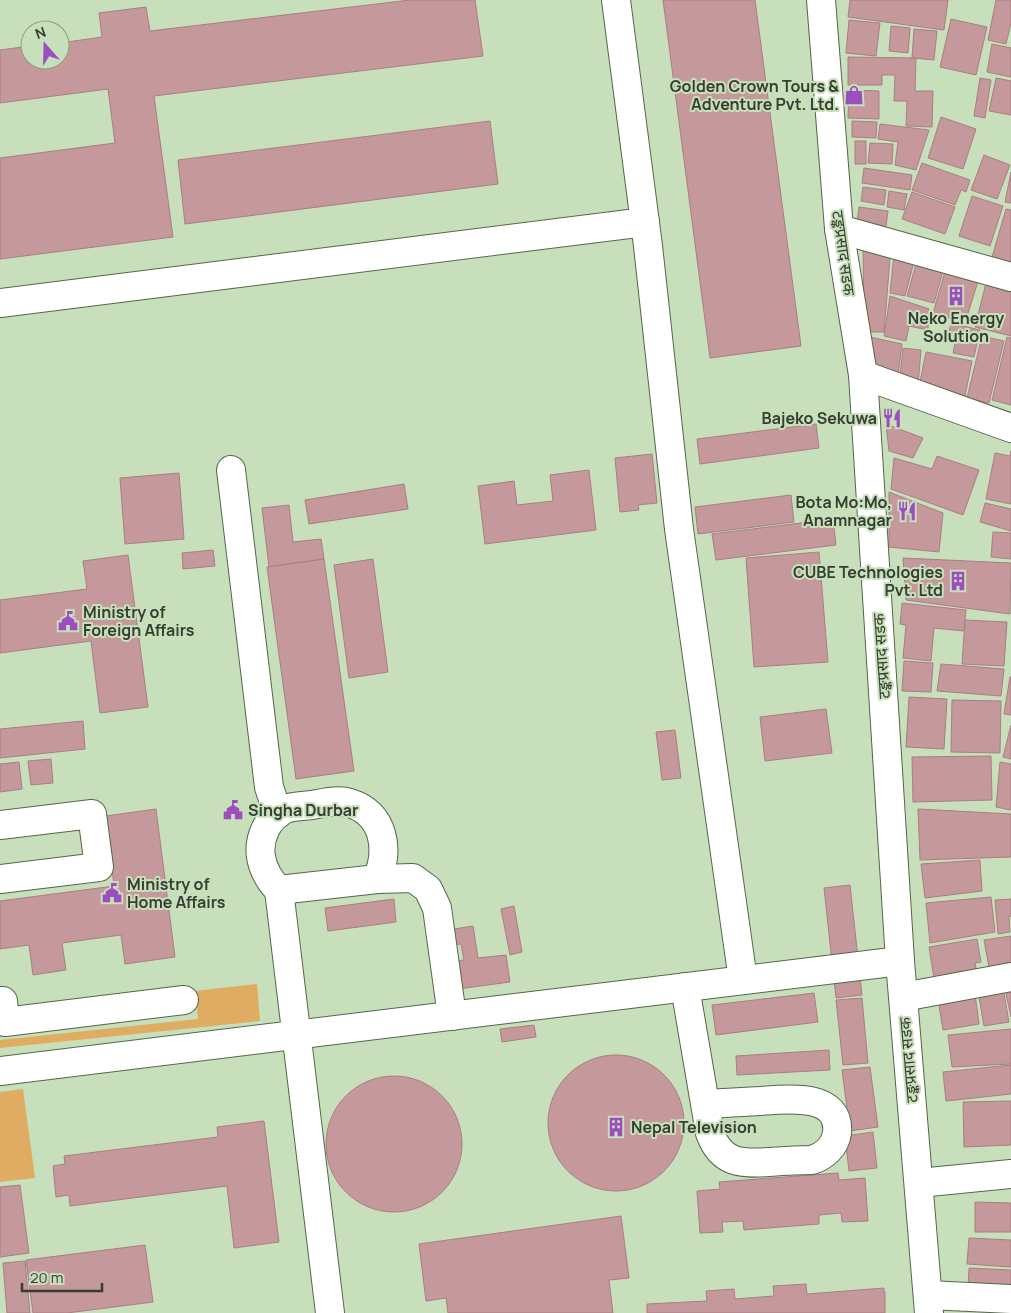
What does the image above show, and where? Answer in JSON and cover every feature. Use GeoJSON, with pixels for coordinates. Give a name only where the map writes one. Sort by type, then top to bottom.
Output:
{"type":"FeatureCollection","features":[{"type":"Feature","properties":{"kind":"street"},"geometry":{"type":"LineString","coordinates":[[616,0],[645,222],[679,529],[743,980]]}},
{"type":"Feature","properties":{"kind":"street","name":"टङ्कप्रसाद सडक"},"geometry":{"type":"LineString","coordinates":[[821,0],[839,229],[863,375],[900,961],[929,1304]]}},
{"type":"Feature","properties":{"kind":"street"},"geometry":{"type":"LineString","coordinates":[[0,303],[645,222]]}},
{"type":"Feature","properties":{"kind":"street"},"geometry":{"type":"LineString","coordinates":[[839,229],[1011,277]]}},
{"type":"Feature","properties":{"kind":"street"},"geometry":{"type":"LineString","coordinates":[[863,375],[1011,428]]}},
{"type":"Feature","properties":{"kind":"street"},"geometry":{"type":"LineString","coordinates":[[232,470],[269,787],[278,814]]}},
{"type":"Feature","properties":{"kind":"street"},"geometry":{"type":"LineString","coordinates":[[330,1313],[279,890],[273,884],[262,863],[260,851],[265,830],[278,814],[287,808],[338,801],[349,803],[360,808],[376,823],[384,845],[382,868],[377,879]]}},
{"type":"Feature","properties":{"kind":"street"},"geometry":{"type":"LineString","coordinates":[[0,825],[92,814],[99,867],[0,879]]}},
{"type":"Feature","properties":{"kind":"street"},"geometry":{"type":"LineString","coordinates":[[279,890],[377,879],[413,878],[428,889],[437,908],[452,1016]]}},
{"type":"Feature","properties":{"kind":"street"},"geometry":{"type":"LineString","coordinates":[[0,1071],[900,961]]}},
{"type":"Feature","properties":{"kind":"street"},"geometry":{"type":"LineString","coordinates":[[903,997],[1011,977]]}},
{"type":"Feature","properties":{"kind":"street"},"geometry":{"type":"LineString","coordinates":[[685,987],[706,1104]]}},
{"type":"Feature","properties":{"kind":"street"},"geometry":{"type":"LineString","coordinates":[[0,1001],[3,1000],[5,1022],[184,1000]]}},
{"type":"Feature","properties":{"kind":"street"},"geometry":{"type":"LineString","coordinates":[[919,1183],[1011,1174]]}},
{"type":"Feature","properties":{"kind":"street"},"geometry":{"type":"LineString","coordinates":[[929,1304],[1011,1299]]}},
{"type":"Feature","properties":{"kind":"shaded area"},"geometry":{"type":"Polygon","coordinates":[[[257,984],[260,1021],[0,1048],[0,1040],[198,1019],[195,991],[257,984]]]}},
{"type":"Feature","properties":{"kind":"shaded area"},"geometry":{"type":"Polygon","coordinates":[[[23,1089],[35,1178],[0,1182],[0,1092],[23,1089]]]}},
{"type":"Feature","properties":{"kind":"building"},"geometry":{"type":"Polygon","coordinates":[[[410,0],[475,0],[483,56],[154,96],[173,237],[0,259],[0,158],[115,143],[108,89],[0,103],[0,50],[20,47],[20,70],[70,70],[70,42],[102,37],[99,13],[146,7],[150,31],[410,0]]]}},
{"type":"Feature","properties":{"kind":"building"},"geometry":{"type":"Polygon","coordinates":[[[663,0],[755,0],[801,346],[710,358],[663,0]]]}},
{"type":"Feature","properties":{"kind":"building"},"geometry":{"type":"Polygon","coordinates":[[[850,0],[948,0],[944,30],[848,17],[850,0]]]}},
{"type":"Feature","properties":{"kind":"building"},"geometry":{"type":"Polygon","coordinates":[[[996,0],[1011,0],[1011,23],[1006,44],[988,40],[996,0]]]}},
{"type":"Feature","properties":{"kind":"building"},"geometry":{"type":"Polygon","coordinates":[[[951,19],[987,27],[976,75],[940,67],[951,19]]]}},
{"type":"Feature","properties":{"kind":"building"},"geometry":{"type":"Polygon","coordinates":[[[849,20],[880,23],[876,56],[846,53],[849,20]]]}},
{"type":"Feature","properties":{"kind":"building"},"geometry":{"type":"Polygon","coordinates":[[[891,26],[910,28],[908,53],[889,51],[891,26]]]}},
{"type":"Feature","properties":{"kind":"building"},"geometry":{"type":"Polygon","coordinates":[[[914,29],[937,31],[934,60],[912,58],[914,29]]]}},
{"type":"Feature","properties":{"kind":"building"},"geometry":{"type":"Polygon","coordinates":[[[992,44],[1011,48],[1011,77],[987,72],[992,44]]]}},
{"type":"Feature","properties":{"kind":"building"},"geometry":{"type":"Polygon","coordinates":[[[848,57],[916,58],[915,91],[933,91],[932,127],[906,126],[907,101],[894,101],[895,75],[882,75],[882,85],[848,85],[848,57]]]}},
{"type":"Feature","properties":{"kind":"building"},"geometry":{"type":"Polygon","coordinates":[[[980,78],[991,80],[985,118],[974,116],[980,78]]]}},
{"type":"Feature","properties":{"kind":"building"},"geometry":{"type":"Polygon","coordinates":[[[996,78],[1011,81],[1011,115],[989,111],[996,78]]]}},
{"type":"Feature","properties":{"kind":"building"},"geometry":{"type":"Polygon","coordinates":[[[849,90],[879,91],[879,119],[848,118],[849,90]]]}},
{"type":"Feature","properties":{"kind":"building"},"geometry":{"type":"Polygon","coordinates":[[[941,117],[976,129],[963,169],[928,158],[941,117]]]}},
{"type":"Feature","properties":{"kind":"building"},"geometry":{"type":"Polygon","coordinates":[[[490,121],[498,184],[185,224],[178,160],[490,121]]]}},
{"type":"Feature","properties":{"kind":"building"},"geometry":{"type":"Polygon","coordinates":[[[852,121],[877,122],[876,138],[852,137],[852,121]]]}},
{"type":"Feature","properties":{"kind":"building"},"geometry":{"type":"Polygon","coordinates":[[[880,124],[929,130],[916,170],[895,165],[898,142],[878,139],[880,124]]]}},
{"type":"Feature","properties":{"kind":"building"},"geometry":{"type":"Polygon","coordinates":[[[855,141],[866,141],[866,164],[855,164],[855,141]]]}},
{"type":"Feature","properties":{"kind":"building"},"geometry":{"type":"Polygon","coordinates":[[[870,143],[893,144],[892,164],[868,163],[870,143]]]}},
{"type":"Feature","properties":{"kind":"building"},"geometry":{"type":"Polygon","coordinates":[[[984,155],[1010,165],[997,199],[971,190],[984,155]]]}},
{"type":"Feature","properties":{"kind":"building"},"geometry":{"type":"Polygon","coordinates":[[[922,163],[970,180],[966,192],[961,190],[955,205],[912,190],[922,163]]]}},
{"type":"Feature","properties":{"kind":"building"},"geometry":{"type":"Polygon","coordinates":[[[864,168],[912,175],[910,190],[862,183],[864,168]]]}},
{"type":"Feature","properties":{"kind":"building"},"geometry":{"type":"Polygon","coordinates":[[[1011,172],[1011,203],[1005,202],[1011,172]]]}},
{"type":"Feature","properties":{"kind":"building"},"geometry":{"type":"Polygon","coordinates":[[[863,187],[886,190],[884,205],[861,201],[863,187]]]}},
{"type":"Feature","properties":{"kind":"building"},"geometry":{"type":"Polygon","coordinates":[[[889,191],[907,194],[904,210],[887,207],[889,191]]]}},
{"type":"Feature","properties":{"kind":"building"},"geometry":{"type":"Polygon","coordinates":[[[912,192],[955,207],[945,234],[902,219],[912,192]]]}},
{"type":"Feature","properties":{"kind":"building"},"geometry":{"type":"Polygon","coordinates":[[[972,196],[1003,206],[990,246],[959,236],[972,196]]]}},
{"type":"Feature","properties":{"kind":"building"},"geometry":{"type":"Polygon","coordinates":[[[859,207],[888,211],[885,234],[856,230],[859,207]]]}},
{"type":"Feature","properties":{"kind":"building"},"geometry":{"type":"Polygon","coordinates":[[[1006,209],[1011,210],[1011,262],[992,257],[1006,209]]]}},
{"type":"Feature","properties":{"kind":"building"},"geometry":{"type":"Polygon","coordinates":[[[863,244],[891,246],[884,332],[864,332],[863,244]]]}},
{"type":"Feature","properties":{"kind":"building"},"geometry":{"type":"Polygon","coordinates":[[[894,255],[915,258],[905,296],[890,293],[894,255]]]}},
{"type":"Feature","properties":{"kind":"building"},"geometry":{"type":"Polygon","coordinates":[[[918,257],[945,264],[934,303],[907,296],[918,257]]]}},
{"type":"Feature","properties":{"kind":"building","name":"Neko Energy Solution"},"geometry":{"type":"Polygon","coordinates":[[[946,268],[979,278],[965,323],[933,313],[946,268]]]}},
{"type":"Feature","properties":{"kind":"building"},"geometry":{"type":"Polygon","coordinates":[[[986,283],[1011,289],[1011,336],[975,327],[986,283]]]}},
{"type":"Feature","properties":{"kind":"building"},"geometry":{"type":"Polygon","coordinates":[[[890,296],[929,309],[928,330],[909,326],[906,341],[884,336],[890,296]]]}},
{"type":"Feature","properties":{"kind":"building"},"geometry":{"type":"Polygon","coordinates":[[[951,323],[980,330],[974,357],[953,353],[955,343],[947,341],[951,323]]]}},
{"type":"Feature","properties":{"kind":"building"},"geometry":{"type":"Polygon","coordinates":[[[982,336],[1004,341],[989,403],[967,398],[982,336]]]}},
{"type":"Feature","properties":{"kind":"building"},"geometry":{"type":"Polygon","coordinates":[[[870,337],[902,344],[897,382],[873,377],[870,337]]]}},
{"type":"Feature","properties":{"kind":"building"},"geometry":{"type":"Polygon","coordinates":[[[1007,337],[1011,338],[1011,405],[992,400],[1007,337]]]}},
{"type":"Feature","properties":{"kind":"building"},"geometry":{"type":"Polygon","coordinates":[[[903,348],[921,350],[918,385],[899,384],[903,348]]]}},
{"type":"Feature","properties":{"kind":"building"},"geometry":{"type":"Polygon","coordinates":[[[926,352],[972,361],[965,396],[919,387],[926,352]]]}},
{"type":"Feature","properties":{"kind":"building"},"geometry":{"type":"Polygon","coordinates":[[[816,424],[819,448],[700,464],[697,439],[816,424]]]}},
{"type":"Feature","properties":{"kind":"building"},"geometry":{"type":"Polygon","coordinates":[[[886,424],[923,438],[913,458],[889,451],[886,424]]]}},
{"type":"Feature","properties":{"kind":"building"},"geometry":{"type":"Polygon","coordinates":[[[1011,451],[1011,504],[986,499],[995,453],[1010,456],[1011,451]]]}},
{"type":"Feature","properties":{"kind":"building"},"geometry":{"type":"Polygon","coordinates":[[[652,454],[657,503],[638,505],[639,510],[620,512],[615,458],[652,454]]]}},
{"type":"Feature","properties":{"kind":"building"},"geometry":{"type":"Polygon","coordinates":[[[937,456],[979,470],[963,515],[891,489],[894,458],[932,469],[937,456]]]}},
{"type":"Feature","properties":{"kind":"building"},"geometry":{"type":"Polygon","coordinates":[[[589,470],[596,530],[485,544],[478,486],[514,481],[517,505],[553,501],[550,475],[589,470]]]}},
{"type":"Feature","properties":{"kind":"building"},"geometry":{"type":"Polygon","coordinates":[[[179,473],[184,539],[125,544],[120,478],[179,473]]]}},
{"type":"Feature","properties":{"kind":"building"},"geometry":{"type":"Polygon","coordinates":[[[404,484],[408,509],[309,524],[305,500],[404,484]]]}},
{"type":"Feature","properties":{"kind":"building"},"geometry":{"type":"Polygon","coordinates":[[[889,492],[943,513],[939,552],[889,547],[889,492]]]}},
{"type":"Feature","properties":{"kind":"building"},"geometry":{"type":"Polygon","coordinates":[[[791,495],[794,522],[698,534],[695,507],[791,495]]]}},
{"type":"Feature","properties":{"kind":"building"},"geometry":{"type":"Polygon","coordinates":[[[985,503],[1011,509],[1011,531],[980,522],[985,503]]]}},
{"type":"Feature","properties":{"kind":"building"},"geometry":{"type":"Polygon","coordinates":[[[289,505],[293,542],[321,539],[324,559],[269,567],[262,508],[289,505]]]}},
{"type":"Feature","properties":{"kind":"building"},"geometry":{"type":"Polygon","coordinates":[[[833,519],[836,545],[716,560],[712,534],[833,519]]]}},
{"type":"Feature","properties":{"kind":"building"},"geometry":{"type":"Polygon","coordinates":[[[993,532],[1011,533],[1011,559],[991,557],[993,532]]]}},
{"type":"Feature","properties":{"kind":"building"},"geometry":{"type":"Polygon","coordinates":[[[213,550],[215,566],[183,569],[182,553],[213,550]]]}},
{"type":"Feature","properties":{"kind":"building"},"geometry":{"type":"Polygon","coordinates":[[[819,552],[828,662],[754,667],[746,558],[819,552]]]}},
{"type":"Feature","properties":{"kind":"building","name":"Ministry of Foreign Affairs"},"geometry":{"type":"Polygon","coordinates":[[[128,555],[148,707],[100,713],[91,641],[0,653],[0,600],[87,589],[83,561],[128,555]]]}},
{"type":"Feature","properties":{"kind":"building","name":"CUBE Technologies Pvt. Ltd"},"geometry":{"type":"Polygon","coordinates":[[[903,558],[1011,563],[1010,614],[906,600],[903,558]]]}},
{"type":"Feature","properties":{"kind":"building"},"geometry":{"type":"Polygon","coordinates":[[[324,559],[354,771],[296,779],[267,567],[324,559]]]}},
{"type":"Feature","properties":{"kind":"building"},"geometry":{"type":"Polygon","coordinates":[[[373,559],[388,672],[349,678],[334,565],[373,559]]]}},
{"type":"Feature","properties":{"kind":"building"},"geometry":{"type":"Polygon","coordinates":[[[902,603],[966,610],[964,631],[934,628],[931,661],[903,658],[906,625],[900,624],[902,603]]]}},
{"type":"Feature","properties":{"kind":"building"},"geometry":{"type":"Polygon","coordinates":[[[965,620],[1007,622],[1004,666],[962,664],[965,620]]]}},
{"type":"Feature","properties":{"kind":"building"},"geometry":{"type":"Polygon","coordinates":[[[904,661],[933,663],[931,692],[902,691],[904,661]]]}},
{"type":"Feature","properties":{"kind":"building"},"geometry":{"type":"Polygon","coordinates":[[[941,664],[1004,669],[1001,696],[937,691],[941,664]]]}},
{"type":"Feature","properties":{"kind":"building"},"geometry":{"type":"Polygon","coordinates":[[[1011,677],[1011,715],[1004,714],[1011,677]]]}},
{"type":"Feature","properties":{"kind":"building"},"geometry":{"type":"Polygon","coordinates":[[[909,697],[947,699],[944,749],[906,747],[909,697]]]}},
{"type":"Feature","properties":{"kind":"building"},"geometry":{"type":"Polygon","coordinates":[[[952,700],[1001,701],[1000,753],[951,752],[952,700]]]}},
{"type":"Feature","properties":{"kind":"building"},"geometry":{"type":"Polygon","coordinates":[[[826,709],[832,753],[765,761],[760,717],[826,709]]]}},
{"type":"Feature","properties":{"kind":"building"},"geometry":{"type":"Polygon","coordinates":[[[83,721],[85,749],[0,758],[0,729],[83,721]]]}},
{"type":"Feature","properties":{"kind":"building"},"geometry":{"type":"Polygon","coordinates":[[[1011,725],[1011,759],[1003,757],[1011,725]]]}},
{"type":"Feature","properties":{"kind":"building"},"geometry":{"type":"Polygon","coordinates":[[[675,730],[681,778],[662,780],[656,732],[675,730]]]}},
{"type":"Feature","properties":{"kind":"building"},"geometry":{"type":"Polygon","coordinates":[[[991,756],[992,800],[913,802],[912,757],[991,756]]]}},
{"type":"Feature","properties":{"kind":"building"},"geometry":{"type":"Polygon","coordinates":[[[51,759],[53,783],[31,785],[28,761],[51,759]]]}},
{"type":"Feature","properties":{"kind":"building"},"geometry":{"type":"Polygon","coordinates":[[[19,762],[22,789],[0,792],[0,764],[19,762]]]}},
{"type":"Feature","properties":{"kind":"building"},"geometry":{"type":"Polygon","coordinates":[[[1000,762],[1011,764],[1011,810],[996,807],[1000,762]]]}},
{"type":"Feature","properties":{"kind":"building","name":"Ministry of Home Affairs"},"geometry":{"type":"Polygon","coordinates":[[[156,809],[175,957],[125,964],[121,935],[62,943],[66,970],[33,975],[29,945],[0,949],[0,901],[114,886],[106,816],[156,809]]]}},
{"type":"Feature","properties":{"kind":"building"},"geometry":{"type":"Polygon","coordinates":[[[918,809],[1011,814],[1011,857],[920,860],[918,809]]]}},
{"type":"Feature","properties":{"kind":"building"},"geometry":{"type":"Polygon","coordinates":[[[980,860],[982,891],[925,898],[921,864],[980,860]]]}},
{"type":"Feature","properties":{"kind":"building"},"geometry":{"type":"Polygon","coordinates":[[[850,885],[862,995],[836,998],[824,888],[850,885]]]}},
{"type":"Feature","properties":{"kind":"building"},"geometry":{"type":"Polygon","coordinates":[[[991,897],[995,932],[930,943],[926,903],[991,897]]]}},
{"type":"Feature","properties":{"kind":"building"},"geometry":{"type":"Polygon","coordinates":[[[394,899],[396,922],[328,931],[325,908],[394,899]]]}},
{"type":"Feature","properties":{"kind":"building"},"geometry":{"type":"Polygon","coordinates":[[[1011,899],[1010,932],[998,934],[995,900],[1011,899]]]}},
{"type":"Feature","properties":{"kind":"building"},"geometry":{"type":"Polygon","coordinates":[[[514,906],[522,952],[510,955],[501,909],[514,906]]]}},
{"type":"Feature","properties":{"kind":"building"},"geometry":{"type":"Polygon","coordinates":[[[473,926],[478,958],[506,955],[510,982],[458,989],[455,961],[464,960],[461,944],[450,945],[448,930],[473,926]]]}},
{"type":"Feature","properties":{"kind":"building"},"geometry":{"type":"Polygon","coordinates":[[[1011,936],[1011,970],[990,973],[984,940],[1011,936]]]}},
{"type":"Feature","properties":{"kind":"building"},"geometry":{"type":"Polygon","coordinates":[[[977,939],[981,962],[975,963],[978,978],[935,985],[929,947],[977,939]]]}},
{"type":"Feature","properties":{"kind":"building"},"geometry":{"type":"Polygon","coordinates":[[[1003,988],[1009,1022],[984,1026],[978,991],[1003,988]]]}},
{"type":"Feature","properties":{"kind":"building"},"geometry":{"type":"Polygon","coordinates":[[[1011,988],[1011,1017],[1005,989],[1011,988]]]}},
{"type":"Feature","properties":{"kind":"building"},"geometry":{"type":"Polygon","coordinates":[[[814,993],[818,1022],[716,1035],[712,1005],[814,993]]]}},
{"type":"Feature","properties":{"kind":"building"},"geometry":{"type":"Polygon","coordinates":[[[975,994],[979,1024],[943,1030],[938,999],[975,994]]]}},
{"type":"Feature","properties":{"kind":"building"},"geometry":{"type":"Polygon","coordinates":[[[862,998],[868,1063],[843,1065],[836,1000],[862,998]]]}},
{"type":"Feature","properties":{"kind":"building"},"geometry":{"type":"Polygon","coordinates":[[[534,1025],[536,1037],[502,1042],[500,1029],[534,1025]]]}},
{"type":"Feature","properties":{"kind":"building"},"geometry":{"type":"Polygon","coordinates":[[[1011,1029],[1011,1064],[952,1067],[948,1035],[1011,1029]]]}},
{"type":"Feature","properties":{"kind":"building"},"geometry":{"type":"Polygon","coordinates":[[[829,1050],[830,1070],[737,1075],[736,1056],[829,1050]]]}},
{"type":"Feature","properties":{"kind":"building","name":"Nepal Television"},"geometry":{"type":"Polygon","coordinates":[[[616,1055],[642,1061],[664,1075],[678,1097],[684,1123],[678,1149],[664,1171],[642,1185],[616,1191],[590,1185],[568,1171],[554,1149],[548,1123],[554,1097],[568,1075],[590,1061],[616,1055]]]}},
{"type":"Feature","properties":{"kind":"building"},"geometry":{"type":"Polygon","coordinates":[[[1011,1065],[1011,1094],[946,1101],[943,1072],[1011,1065]]]}},
{"type":"Feature","properties":{"kind":"building"},"geometry":{"type":"Polygon","coordinates":[[[870,1067],[878,1127],[850,1131],[842,1070],[870,1067]]]}},
{"type":"Feature","properties":{"kind":"building"},"geometry":{"type":"Polygon","coordinates":[[[394,1076],[420,1082],[442,1096],[456,1118],[462,1144],[456,1170],[442,1192],[420,1206],[394,1212],[368,1206],[346,1192],[332,1170],[326,1144],[332,1118],[346,1096],[368,1082],[394,1076]]]}},
{"type":"Feature","properties":{"kind":"building"},"geometry":{"type":"Polygon","coordinates":[[[1011,1101],[1011,1145],[964,1147],[963,1102],[1011,1101]]]}},
{"type":"Feature","properties":{"kind":"building"},"geometry":{"type":"Polygon","coordinates":[[[264,1121],[279,1242],[234,1248],[227,1186],[70,1206],[69,1195],[56,1197],[53,1166],[65,1164],[64,1156],[218,1137],[217,1127],[264,1121]]]}},
{"type":"Feature","properties":{"kind":"building"},"geometry":{"type":"Polygon","coordinates":[[[873,1132],[877,1168],[849,1171],[845,1136],[873,1132]]]}},
{"type":"Feature","properties":{"kind":"building"},"geometry":{"type":"Polygon","coordinates":[[[838,1173],[839,1180],[865,1178],[868,1221],[842,1222],[841,1213],[819,1215],[819,1224],[744,1230],[743,1221],[722,1222],[723,1232],[700,1233],[697,1191],[720,1189],[719,1182],[838,1173]]]}},
{"type":"Feature","properties":{"kind":"building"},"geometry":{"type":"Polygon","coordinates":[[[20,1185],[29,1253],[0,1257],[0,1187],[20,1185]]]}},
{"type":"Feature","properties":{"kind":"building"},"geometry":{"type":"Polygon","coordinates":[[[975,1202],[1011,1203],[1011,1232],[975,1232],[975,1202]]]}},
{"type":"Feature","properties":{"kind":"building"},"geometry":{"type":"Polygon","coordinates":[[[621,1216],[629,1278],[609,1280],[613,1313],[448,1313],[446,1298],[426,1301],[419,1244],[621,1216]]]}},
{"type":"Feature","properties":{"kind":"building"},"geometry":{"type":"Polygon","coordinates":[[[969,1238],[1011,1240],[1011,1267],[967,1264],[969,1238]]]}},
{"type":"Feature","properties":{"kind":"building"},"geometry":{"type":"Polygon","coordinates":[[[145,1245],[153,1302],[67,1313],[33,1313],[26,1260],[145,1245]]]}},
{"type":"Feature","properties":{"kind":"building"},"geometry":{"type":"Polygon","coordinates":[[[25,1261],[30,1313],[7,1313],[3,1263],[25,1261]]]}},
{"type":"Feature","properties":{"kind":"building"},"geometry":{"type":"Polygon","coordinates":[[[969,1268],[1011,1270],[1011,1294],[968,1291],[969,1268]]]}},
{"type":"Feature","properties":{"kind":"building"},"geometry":{"type":"Polygon","coordinates":[[[806,1284],[807,1294],[884,1288],[885,1313],[647,1313],[647,1304],[707,1301],[706,1291],[734,1289],[735,1299],[774,1296],[773,1286],[806,1284]]]}},
{"type":"Feature","properties":{"kind":"place","name":"Golden Crown Tours & Adventure Pvt. Ltd."},"geometry":{"type":"Point","coordinates":[854,95]}},
{"type":"Feature","properties":{"kind":"place","name":"Neko Energy Solution"},"geometry":{"type":"Point","coordinates":[956,296]}},
{"type":"Feature","properties":{"kind":"place","name":"Bajeko Sekuwa"},"geometry":{"type":"Point","coordinates":[892,418]}},
{"type":"Feature","properties":{"kind":"place","name":"Bota Mo:Mo, Anamnagar"},"geometry":{"type":"Point","coordinates":[907,511]}},
{"type":"Feature","properties":{"kind":"place","name":"CUBE Technologies Pvt. Ltd"},"geometry":{"type":"Point","coordinates":[958,581]}},
{"type":"Feature","properties":{"kind":"place","name":"Ministry of Foreign Affairs"},"geometry":{"type":"Point","coordinates":[68,621]}},
{"type":"Feature","properties":{"kind":"place","name":"Singha Durbar"},"geometry":{"type":"Point","coordinates":[233,810]}},
{"type":"Feature","properties":{"kind":"place","name":"Ministry of Home Affairs"},"geometry":{"type":"Point","coordinates":[112,893]}},
{"type":"Feature","properties":{"kind":"place","name":"Nepal Television"},"geometry":{"type":"Point","coordinates":[616,1127]}}]}
